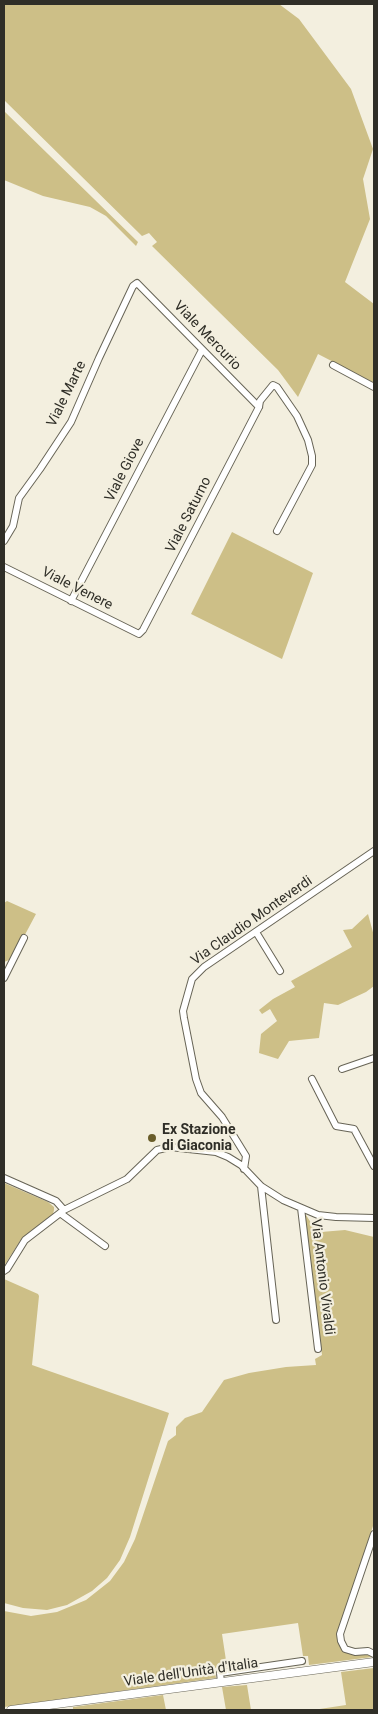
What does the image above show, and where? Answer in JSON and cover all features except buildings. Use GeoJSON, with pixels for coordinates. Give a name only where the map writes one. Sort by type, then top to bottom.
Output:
{"type":"FeatureCollection","features":[{"type":"Feature","properties":{"kind":"street","name":"Viale Mercurio"},"geometry":{"type":"LineString","coordinates":[[137,283],[259,407]]}},
{"type":"Feature","properties":{"kind":"street","name":"Viale Marte"},"geometry":{"type":"LineString","coordinates":[[4,541],[13,526],[19,498],[71,422],[128,295],[137,283]]}},
{"type":"Feature","properties":{"kind":"street","name":"Viale Giove"},"geometry":{"type":"LineString","coordinates":[[71,601],[202,350]]}},
{"type":"Feature","properties":{"kind":"street"},"geometry":{"type":"LineString","coordinates":[[333,366],[374,387]]}},
{"type":"Feature","properties":{"kind":"street","name":"Viale Saturno"},"geometry":{"type":"LineString","coordinates":[[139,634],[143,630],[259,407],[260,401],[273,385],[277,387],[297,416],[308,440],[312,456],[312,465],[277,531]]}},
{"type":"Feature","properties":{"kind":"street","name":"Viale Venere"},"geometry":{"type":"LineString","coordinates":[[4,567],[139,634]]}},
{"type":"Feature","properties":{"kind":"street","name":"Via Claudio Monteverdi"},"geometry":{"type":"LineString","coordinates":[[244,1169],[246,1156],[222,1117],[198,1087],[184,1018],[192,979],[204,967],[374,851]]}},
{"type":"Feature","properties":{"kind":"street"},"geometry":{"type":"LineString","coordinates":[[256,932],[280,971]]}},
{"type":"Feature","properties":{"kind":"street"},"geometry":{"type":"LineString","coordinates":[[4,978],[24,938]]}},
{"type":"Feature","properties":{"kind":"street"},"geometry":{"type":"LineString","coordinates":[[342,1069],[374,1058]]}},
{"type":"Feature","properties":{"kind":"street"},"geometry":{"type":"LineString","coordinates":[[312,1079],[336,1126],[354,1129],[374,1166]]}},
{"type":"Feature","properties":{"kind":"street"},"geometry":{"type":"LineString","coordinates":[[4,1271],[24,1240],[62,1211],[127,1178],[143,1165],[150,1156],[160,1149],[170,1147],[216,1152],[228,1157],[244,1169],[261,1186],[283,1200],[318,1215],[374,1218]]}},
{"type":"Feature","properties":{"kind":"street"},"geometry":{"type":"LineString","coordinates":[[4,1178],[56,1201],[62,1211],[105,1246]]}},
{"type":"Feature","properties":{"kind":"street"},"geometry":{"type":"LineString","coordinates":[[261,1186],[276,1320]]}},
{"type":"Feature","properties":{"kind":"street","name":"Via Antonio Vivaldi"},"geometry":{"type":"LineString","coordinates":[[301,1208],[318,1349]]}},
{"type":"Feature","properties":{"kind":"street"},"geometry":{"type":"LineString","coordinates":[[374,1534],[340,1634],[345,1649],[355,1652],[368,1651],[374,1654]]}},
{"type":"Feature","properties":{"kind":"street"},"geometry":{"type":"LineString","coordinates":[[221,1682],[220,1673],[302,1661]]}},
{"type":"Feature","properties":{"kind":"street","name":"Viale dell'Unità d'Italia"},"geometry":{"type":"LineString","coordinates":[[11,1710],[374,1662]]}},
{"type":"Feature","properties":{"kind":"shaded area"},"geometry":{"type":"Polygon","coordinates":[[[4,4],[279,4],[299,19],[351,89],[373,149],[363,179],[370,219],[345,282],[374,304],[374,383],[318,354],[298,397],[278,370],[152,246],[157,242],[149,233],[142,236],[4,100],[4,4]]]}},
{"type":"Feature","properties":{"kind":"shaded area"},"geometry":{"type":"Polygon","coordinates":[[[4,111],[138,242],[136,246],[106,216],[90,207],[43,196],[4,180],[4,111]]]}},
{"type":"Feature","properties":{"kind":"shaded area"},"geometry":{"type":"Polygon","coordinates":[[[232,532],[313,573],[282,659],[191,614],[232,532]]]}},
{"type":"Feature","properties":{"kind":"shaded area"},"geometry":{"type":"Polygon","coordinates":[[[7,901],[36,914],[12,959],[4,962],[4,903],[7,901]]]}},
{"type":"Feature","properties":{"kind":"shaded area"},"geometry":{"type":"Polygon","coordinates":[[[368,914],[374,936],[374,986],[366,992],[338,1005],[324,1003],[319,1038],[289,1041],[278,1059],[259,1053],[261,1034],[277,1021],[270,1009],[262,1014],[259,1010],[273,999],[295,987],[291,981],[352,947],[343,930],[352,929],[368,914]]]}},
{"type":"Feature","properties":{"kind":"shaded area"},"geometry":{"type":"Polygon","coordinates":[[[4,1183],[48,1202],[54,1207],[54,1210],[53,1214],[20,1241],[4,1266],[4,1183]]]}},
{"type":"Feature","properties":{"kind":"shaded area"},"geometry":{"type":"Polygon","coordinates":[[[304,1214],[315,1229],[321,1232],[345,1230],[374,1237],[374,1523],[337,1635],[343,1650],[350,1654],[366,1654],[372,1657],[309,1665],[308,1656],[303,1656],[298,1623],[222,1634],[227,1667],[214,1668],[216,1678],[4,1707],[4,1611],[31,1616],[57,1612],[86,1600],[110,1581],[124,1562],[135,1539],[168,1441],[176,1435],[176,1427],[185,1418],[202,1412],[224,1380],[249,1373],[286,1367],[316,1365],[315,1359],[322,1355],[304,1214]]]}},
{"type":"Feature","properties":{"kind":"shaded area"},"geometry":{"type":"Polygon","coordinates":[[[4,1279],[39,1296],[32,1365],[169,1413],[130,1537],[120,1560],[107,1578],[92,1591],[67,1605],[47,1610],[23,1608],[4,1603],[4,1279]]]}},
{"type":"Feature","properties":{"kind":"shaded area"},"geometry":{"type":"Polygon","coordinates":[[[374,1668],[374,1710],[313,1710],[346,1705],[341,1672],[374,1668]]]}},
{"type":"Feature","properties":{"kind":"shaded area"},"geometry":{"type":"Polygon","coordinates":[[[247,1685],[251,1710],[226,1710],[222,1687],[247,1685]]]}},
{"type":"Feature","properties":{"kind":"shaded area"},"geometry":{"type":"Polygon","coordinates":[[[163,1695],[166,1710],[73,1710],[73,1707],[163,1695]]]}},
{"type":"Feature","properties":{"kind":"place","name":"Ex Stazione di Giaconia"},"geometry":{"type":"Point","coordinates":[152,1138]}}]}
